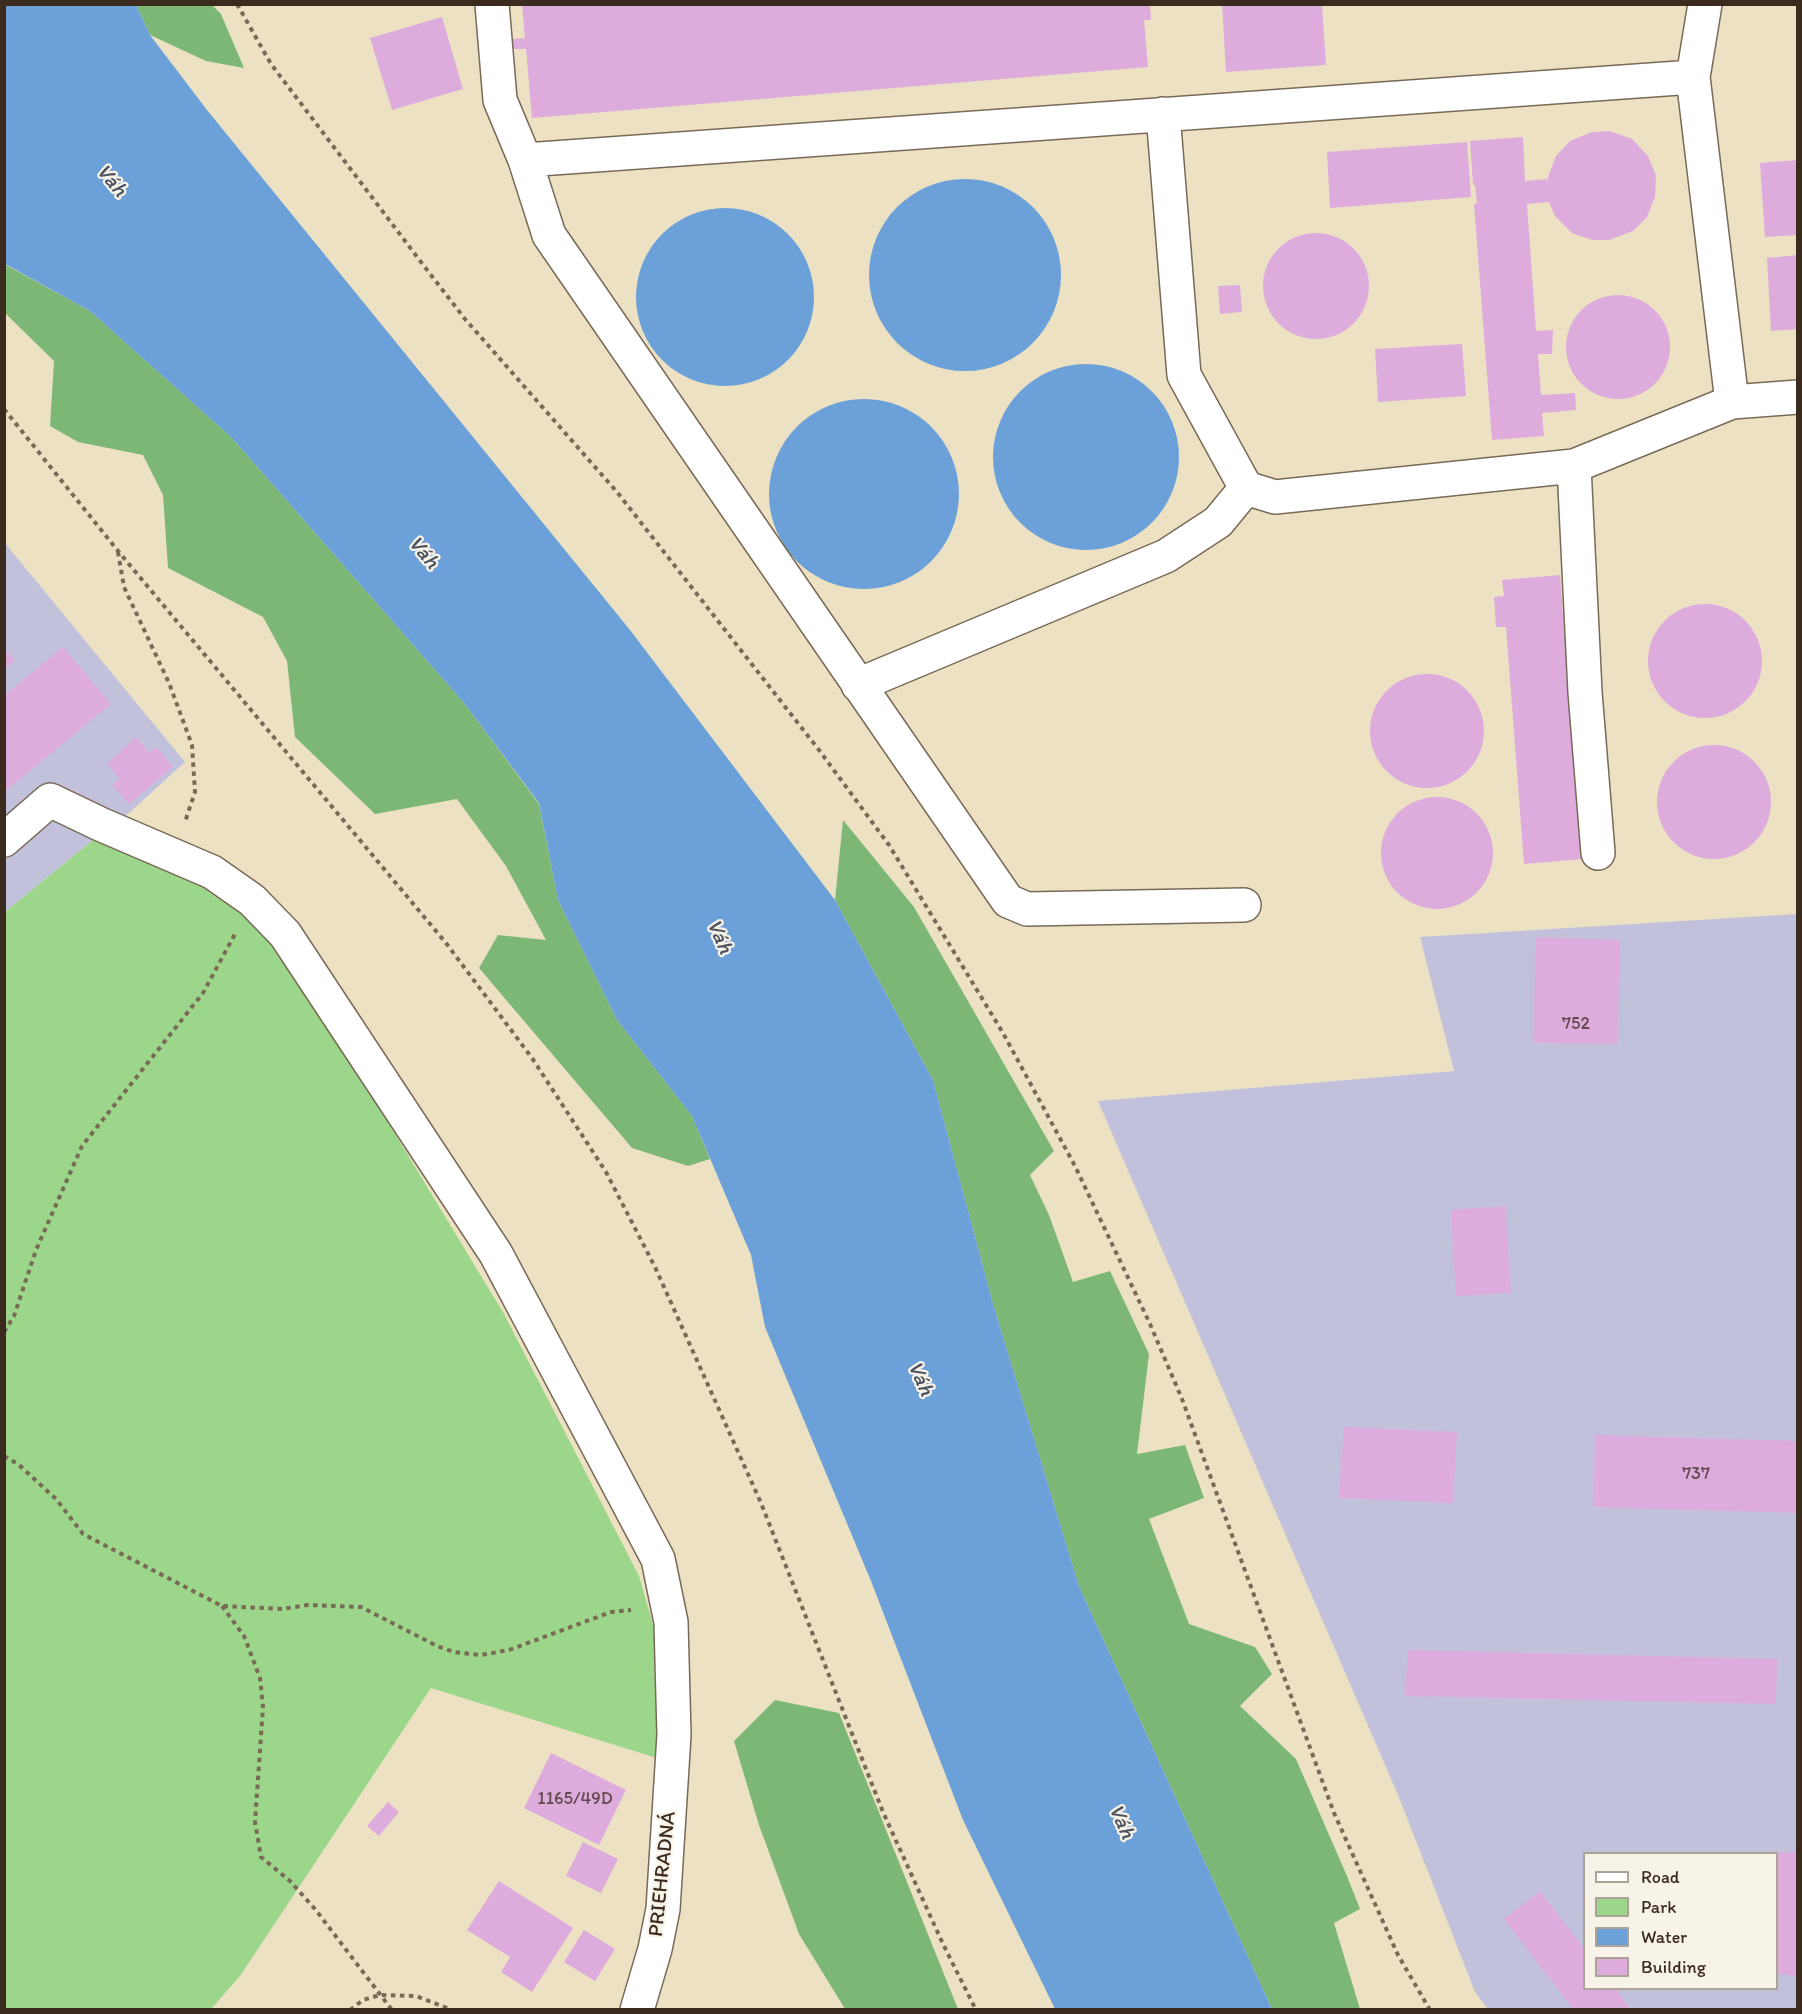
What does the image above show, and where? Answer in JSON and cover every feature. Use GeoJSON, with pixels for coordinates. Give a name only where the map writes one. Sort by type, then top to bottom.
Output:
{"type":"FeatureCollection","features":[{"type":"Feature","properties":{"kind":"street"},"geometry":{"type":"LineString","coordinates":[[492,4],[500,100],[525,160],[549,235],[1008,901],[1028,909],[1244,905]]}},
{"type":"Feature","properties":{"kind":"street"},"geometry":{"type":"LineString","coordinates":[[1705,4],[1693,77],[1732,402]]}},
{"type":"Feature","properties":{"kind":"street"},"geometry":{"type":"LineString","coordinates":[[525,160],[1693,77]]}},
{"type":"Feature","properties":{"kind":"street"},"geometry":{"type":"LineString","coordinates":[[1163,114],[1184,375],[1246,488],[1275,497],[1574,466],[1732,402],[1797,397]]}},
{"type":"Feature","properties":{"kind":"street"},"geometry":{"type":"LineString","coordinates":[[1574,466],[1585,692],[1598,853]]}},
{"type":"Feature","properties":{"kind":"street"},"geometry":{"type":"LineString","coordinates":[[858,685],[1166,556],[1218,522],[1246,488]]}},
{"type":"Feature","properties":{"kind":"street","name":"PRIEHRADNÁ"},"geometry":{"type":"LineString","coordinates":[[4,840],[50,800],[212,872],[259,907],[285,934],[496,1254],[658,1559],[670,1622],[674,1735],[663,1909],[655,1949],[637,2010]]}},
{"type":"Feature","properties":{"kind":"path"},"geometry":{"type":"LineString","coordinates":[[237,4],[271,64],[416,257],[465,319],[617,492],[819,750],[889,845],[991,1012],[1075,1166],[1150,1324],[1182,1399],[1335,1813],[1398,1955],[1430,2010]]}},
{"type":"Feature","properties":{"kind":"path"},"geometry":{"type":"LineString","coordinates":[[4,409],[118,551],[446,943],[532,1058],[606,1172],[655,1267],[761,1503],[883,1812],[942,1944],[976,2010]]}},
{"type":"Feature","properties":{"kind":"path"},"geometry":{"type":"LineString","coordinates":[[118,551],[124,587],[169,683],[192,745],[195,792],[174,856]]}},
{"type":"Feature","properties":{"kind":"path"},"geometry":{"type":"LineString","coordinates":[[4,1332],[14,1316],[36,1250],[82,1146],[202,993],[233,936],[259,907]]}},
{"type":"Feature","properties":{"kind":"path"},"geometry":{"type":"LineString","coordinates":[[4,1456],[18,1464],[56,1499],[83,1534],[222,1606],[282,1609],[308,1605],[361,1607],[437,1646],[454,1652],[481,1655],[509,1650],[585,1621],[626,1609],[670,1622]]}},
{"type":"Feature","properties":{"kind":"path"},"geometry":{"type":"LineString","coordinates":[[222,1606],[244,1636],[260,1678],[263,1717],[255,1822],[261,1857],[290,1881],[315,1909],[392,2010]]}},
{"type":"Feature","properties":{"kind":"path"},"geometry":{"type":"LineString","coordinates":[[350,2010],[363,2000],[380,1995],[416,1996],[452,2010]]}},
{"type":"Feature","properties":{"kind":"shaded area"},"geometry":{"type":"Polygon","coordinates":[[[4,542],[185,762],[119,822],[100,811],[93,840],[5,912],[4,542]]]}},
{"type":"Feature","properties":{"kind":"shaded area"},"geometry":{"type":"Polygon","coordinates":[[[1797,914],[1797,2009],[1488,2009],[1475,1992],[1398,1795],[1098,1101],[1454,1071],[1420,937],[1797,914]]]}},
{"type":"Feature","properties":{"kind":"green space"},"geometry":{"type":"Polygon","coordinates":[[[136,5],[212,5],[221,14],[244,68],[206,61],[150,35],[136,5]]]}},
{"type":"Feature","properties":{"kind":"green space"},"geometry":{"type":"Polygon","coordinates":[[[4,264],[90,311],[232,438],[464,703],[539,804],[558,900],[617,1020],[692,1116],[710,1159],[688,1166],[632,1148],[479,968],[498,935],[546,940],[506,866],[457,799],[375,814],[295,737],[287,661],[263,617],[168,568],[163,495],[143,455],[78,442],[50,426],[54,361],[5,313],[4,264]]]}},
{"type":"Feature","properties":{"kind":"green space"},"geometry":{"type":"Polygon","coordinates":[[[843,820],[914,907],[1054,1151],[1030,1175],[1049,1215],[1073,1282],[1110,1271],[1149,1354],[1137,1454],[1185,1445],[1204,1498],[1149,1519],[1189,1624],[1255,1647],[1272,1674],[1240,1706],[1296,1759],[1347,1876],[1360,1909],[1334,1923],[1360,2009],[1272,2009],[1079,1586],[994,1307],[933,1080],[835,900],[843,820]]]}},
{"type":"Feature","properties":{"kind":"green space"},"geometry":{"type":"Polygon","coordinates":[[[93,840],[206,883],[282,947],[504,1314],[639,1576],[660,1649],[660,1759],[431,1688],[240,1976],[211,2009],[5,2010],[5,912],[93,840]]]}},
{"type":"Feature","properties":{"kind":"green space"},"geometry":{"type":"Polygon","coordinates":[[[775,1700],[839,1713],[958,2009],[845,2009],[799,1934],[759,1825],[734,1741],[775,1700]]]}},
{"type":"Feature","properties":{"kind":"water","name":"Váh"},"geometry":{"type":"Polygon","coordinates":[[[4,5],[136,5],[150,35],[207,110],[630,630],[835,900],[933,1080],[994,1307],[1079,1586],[1272,2009],[1055,2009],[963,1820],[871,1581],[765,1327],[751,1255],[692,1116],[617,1020],[558,900],[539,803],[464,703],[232,438],[90,311],[5,264],[4,5]]]}},
{"type":"Feature","properties":{"kind":"water"},"geometry":{"type":"Polygon","coordinates":[[[965,179],[993,183],[1018,195],[1033,207],[1045,222],[1057,247],[1061,275],[1057,303],[1045,328],[1033,343],[1018,355],[993,367],[965,371],[937,367],[912,355],[897,343],[885,328],[873,303],[869,275],[873,247],[885,222],[897,207],[912,195],[937,183],[965,179]]]}},
{"type":"Feature","properties":{"kind":"water"},"geometry":{"type":"Polygon","coordinates":[[[725,208],[742,209],[759,214],[788,234],[808,263],[813,280],[813,314],[808,331],[788,360],[759,380],[742,385],[725,386],[708,385],[691,380],[662,360],[642,331],[637,314],[636,297],[637,280],[642,263],[662,234],[691,214],[708,209],[725,208]]]}},
{"type":"Feature","properties":{"kind":"water"},"geometry":{"type":"Polygon","coordinates":[[[1086,364],[1104,365],[1122,371],[1138,379],[1152,391],[1164,405],[1172,421],[1178,439],[1178,475],[1172,493],[1164,509],[1152,523],[1138,535],[1122,543],[1104,549],[1086,550],[1068,549],[1050,543],[1034,535],[1020,523],[1008,509],[1000,493],[994,475],[993,457],[994,439],[1000,421],[1008,405],[1020,391],[1034,379],[1050,371],[1068,365],[1086,364]]]}},
{"type":"Feature","properties":{"kind":"water"},"geometry":{"type":"Polygon","coordinates":[[[855,399],[873,399],[909,410],[924,420],[938,434],[955,466],[959,494],[955,522],[948,539],[938,554],[924,568],[892,585],[873,589],[855,589],[819,578],[804,568],[790,554],[773,522],[769,503],[769,485],[780,449],[790,434],[804,420],[836,403],[855,399]]]}},
{"type":"Feature","properties":{"kind":"building"},"geometry":{"type":"Polygon","coordinates":[[[522,4],[1150,4],[1151,20],[1144,20],[1148,67],[532,118],[526,49],[513,49],[512,39],[525,38],[522,4]]]}},
{"type":"Feature","properties":{"kind":"building"},"geometry":{"type":"Polygon","coordinates":[[[1222,4],[1322,4],[1326,65],[1226,72],[1222,4]]]}},
{"type":"Feature","properties":{"kind":"building"},"geometry":{"type":"Polygon","coordinates":[[[442,17],[463,89],[392,110],[370,38],[442,17]]]}},
{"type":"Feature","properties":{"kind":"building"},"geometry":{"type":"Polygon","coordinates":[[[1610,131],[1632,139],[1648,156],[1656,176],[1655,197],[1647,217],[1633,231],[1609,240],[1592,240],[1572,233],[1555,216],[1549,202],[1527,204],[1536,331],[1553,330],[1552,354],[1538,354],[1541,395],[1575,393],[1576,410],[1542,413],[1544,436],[1492,440],[1474,204],[1477,203],[1475,185],[1473,185],[1470,141],[1523,137],[1525,181],[1547,179],[1548,186],[1548,177],[1556,156],[1570,141],[1592,132],[1610,131]]]}},
{"type":"Feature","properties":{"kind":"building"},"geometry":{"type":"Polygon","coordinates":[[[1467,142],[1471,197],[1330,208],[1327,152],[1467,142]]]}},
{"type":"Feature","properties":{"kind":"building"},"geometry":{"type":"Polygon","coordinates":[[[1798,160],[1798,235],[1765,237],[1760,163],[1798,160]]]}},
{"type":"Feature","properties":{"kind":"building"},"geometry":{"type":"Polygon","coordinates":[[[1316,233],[1336,237],[1353,249],[1365,266],[1369,286],[1365,306],[1353,323],[1336,335],[1316,339],[1296,335],[1279,323],[1267,306],[1263,286],[1267,266],[1279,249],[1296,237],[1316,233]]]}},
{"type":"Feature","properties":{"kind":"building"},"geometry":{"type":"Polygon","coordinates":[[[1798,255],[1798,329],[1771,331],[1767,258],[1798,255]]]}},
{"type":"Feature","properties":{"kind":"building"},"geometry":{"type":"Polygon","coordinates":[[[1240,285],[1242,312],[1220,314],[1218,286],[1240,285]]]}},
{"type":"Feature","properties":{"kind":"building"},"geometry":{"type":"Polygon","coordinates":[[[1618,295],[1638,299],[1655,310],[1666,327],[1670,347],[1666,367],[1655,384],[1638,395],[1618,399],[1598,395],[1581,384],[1570,367],[1566,347],[1570,327],[1581,310],[1598,299],[1618,295]]]}},
{"type":"Feature","properties":{"kind":"building"},"geometry":{"type":"Polygon","coordinates":[[[1462,344],[1466,396],[1378,402],[1375,349],[1462,344]]]}},
{"type":"Feature","properties":{"kind":"building"},"geometry":{"type":"Polygon","coordinates":[[[1560,575],[1582,859],[1524,864],[1506,627],[1496,627],[1494,597],[1504,596],[1502,580],[1560,575]]]}},
{"type":"Feature","properties":{"kind":"building"},"geometry":{"type":"Polygon","coordinates":[[[1705,604],[1727,608],[1746,620],[1758,639],[1762,661],[1758,683],[1746,702],[1727,714],[1705,718],[1683,714],[1664,702],[1652,683],[1648,661],[1652,639],[1664,620],[1683,608],[1705,604]]]}},
{"type":"Feature","properties":{"kind":"building"},"geometry":{"type":"Polygon","coordinates":[[[63,647],[111,704],[4,792],[4,696],[63,647]]]}},
{"type":"Feature","properties":{"kind":"building"},"geometry":{"type":"Polygon","coordinates":[[[4,648],[15,661],[6,667],[4,666],[4,648]]]}},
{"type":"Feature","properties":{"kind":"building"},"geometry":{"type":"Polygon","coordinates":[[[1427,674],[1449,679],[1467,691],[1479,709],[1484,731],[1479,753],[1467,771],[1449,783],[1427,788],[1405,783],[1387,771],[1375,753],[1370,731],[1375,709],[1387,691],[1405,679],[1427,674]]]}},
{"type":"Feature","properties":{"kind":"building"},"geometry":{"type":"Polygon","coordinates":[[[136,737],[150,753],[156,747],[173,767],[129,804],[112,785],[120,779],[107,764],[136,737]]]}},
{"type":"Feature","properties":{"kind":"building"},"geometry":{"type":"Polygon","coordinates":[[[1714,745],[1736,749],[1755,761],[1767,780],[1771,802],[1767,824],[1755,843],[1736,855],[1714,859],[1692,855],[1673,843],[1661,824],[1657,802],[1661,780],[1673,761],[1692,749],[1714,745]]]}},
{"type":"Feature","properties":{"kind":"building"},"geometry":{"type":"Polygon","coordinates":[[[1437,797],[1459,801],[1477,813],[1489,831],[1493,853],[1489,875],[1477,893],[1459,905],[1437,909],[1415,905],[1397,893],[1385,875],[1381,853],[1385,831],[1397,813],[1415,801],[1437,797]]]}},
{"type":"Feature","properties":{"kind":"building"},"geometry":{"type":"Polygon","coordinates":[[[1535,937],[1620,940],[1617,1044],[1534,1043],[1535,937]]]}},
{"type":"Feature","properties":{"kind":"building"},"geometry":{"type":"Polygon","coordinates":[[[1505,1206],[1511,1293],[1456,1296],[1451,1210],[1505,1206]]]}},
{"type":"Feature","properties":{"kind":"building"},"geometry":{"type":"Polygon","coordinates":[[[1344,1427],[1457,1432],[1453,1503],[1339,1498],[1344,1427]]]}},
{"type":"Feature","properties":{"kind":"building"},"geometry":{"type":"Polygon","coordinates":[[[1595,1435],[1798,1441],[1798,1513],[1593,1507],[1595,1435]]]}},
{"type":"Feature","properties":{"kind":"building"},"geometry":{"type":"Polygon","coordinates":[[[1408,1650],[1777,1659],[1776,1704],[1405,1696],[1408,1650]]]}},
{"type":"Feature","properties":{"kind":"building"},"geometry":{"type":"Polygon","coordinates":[[[551,1753],[626,1790],[599,1845],[524,1808],[551,1753]]]}},
{"type":"Feature","properties":{"kind":"building"},"geometry":{"type":"Polygon","coordinates":[[[388,1802],[399,1812],[379,1836],[367,1826],[388,1802]]]}},
{"type":"Feature","properties":{"kind":"building"},"geometry":{"type":"Polygon","coordinates":[[[583,1842],[618,1859],[601,1893],[566,1876],[583,1842]]]}},
{"type":"Feature","properties":{"kind":"building"},"geometry":{"type":"Polygon","coordinates":[[[1778,1852],[1798,1853],[1798,1976],[1778,1974],[1778,1852]]]}},
{"type":"Feature","properties":{"kind":"building"},"geometry":{"type":"Polygon","coordinates":[[[499,1881],[573,1928],[532,1992],[501,1972],[510,1957],[467,1930],[499,1881]]]}},
{"type":"Feature","properties":{"kind":"building"},"geometry":{"type":"Polygon","coordinates":[[[1540,1891],[1583,1948],[1583,1990],[1616,1990],[1631,2010],[1574,2010],[1504,1919],[1540,1891]]]}},
{"type":"Feature","properties":{"kind":"building"},"geometry":{"type":"Polygon","coordinates":[[[584,1930],[615,1949],[595,1981],[564,1962],[584,1930]]]}}]}
